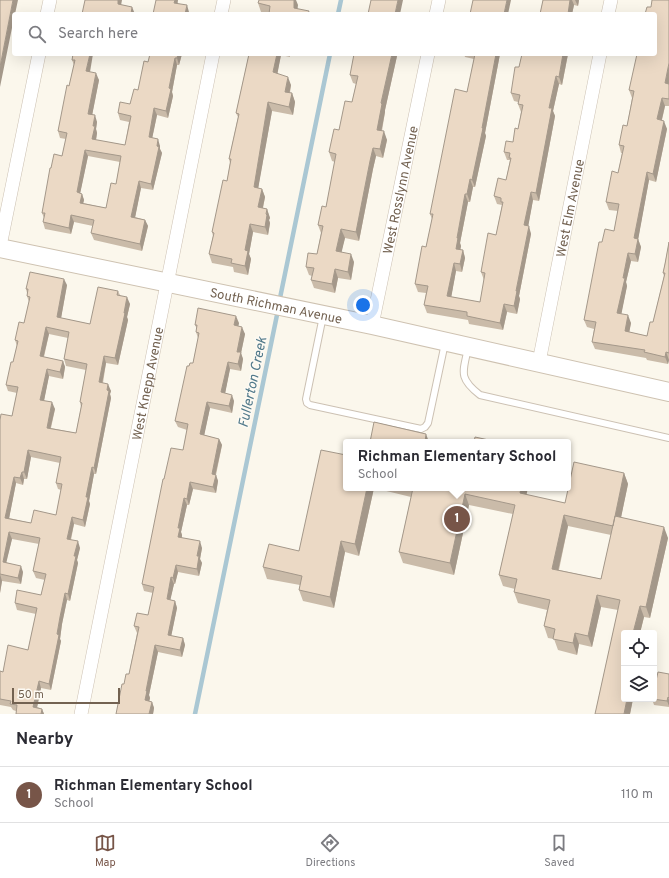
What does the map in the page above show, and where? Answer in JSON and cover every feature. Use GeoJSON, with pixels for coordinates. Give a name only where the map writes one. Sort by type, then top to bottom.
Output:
{"type":"FeatureCollection","features":[{"type":"Feature","properties":{"kind":"street"},"geometry":{"type":"LineString","coordinates":[[47,12],[50,0]]}},
{"type":"Feature","properties":{"kind":"street"},"geometry":{"type":"LineString","coordinates":[[221,12],[224,0]]}},
{"type":"Feature","properties":{"kind":"street"},"geometry":{"type":"LineString","coordinates":[[436,12],[439,0]]}},
{"type":"Feature","properties":{"kind":"street"},"geometry":{"type":"LineString","coordinates":[[608,12],[611,0]]}},
{"type":"Feature","properties":{"kind":"street"},"geometry":{"type":"LineString","coordinates":[[0,247],[39,56]]}},
{"type":"Feature","properties":{"kind":"street","name":"West Knepp Avenue"},"geometry":{"type":"LineString","coordinates":[[81,714],[166,282],[213,56]]}},
{"type":"Feature","properties":{"kind":"street","name":"West Rosslynn Avenue"},"geometry":{"type":"LineString","coordinates":[[372,325],[428,56]]}},
{"type":"Feature","properties":{"kind":"street","name":"West Elm Avenue"},"geometry":{"type":"LineString","coordinates":[[538,362],[600,56]]}},
{"type":"Feature","properties":{"kind":"street","name":"South Richman Avenue"},"geometry":{"type":"LineString","coordinates":[[0,247],[446,341],[669,392]]}},
{"type":"Feature","properties":{"kind":"lane"},"geometry":{"type":"LineString","coordinates":[[324,315],[306,399],[307,403],[310,405],[421,428],[425,427],[428,423],[446,341]]}},
{"type":"Feature","properties":{"kind":"lane"},"geometry":{"type":"LineString","coordinates":[[469,346],[463,371],[468,385],[480,394],[669,438]]}},
{"type":"Feature","properties":{"kind":"building"},"geometry":{"type":"Polygon","coordinates":[[[0,0],[13,0],[0,67],[0,0]]]}},
{"type":"Feature","properties":{"kind":"building"},"geometry":{"type":"Polygon","coordinates":[[[85,0],[118,0],[118,4],[132,7],[131,12],[82,12],[85,0]]]}},
{"type":"Feature","properties":{"kind":"building"},"geometry":{"type":"Polygon","coordinates":[[[156,0],[175,0],[174,3],[187,5],[185,12],[153,12],[156,0]]]}},
{"type":"Feature","properties":{"kind":"building"},"geometry":{"type":"Polygon","coordinates":[[[259,0],[294,0],[294,8],[309,11],[269,12],[270,6],[258,3],[259,0]]]}},
{"type":"Feature","properties":{"kind":"building"},"geometry":{"type":"Polygon","coordinates":[[[371,0],[398,0],[395,12],[368,12],[371,0]]]}},
{"type":"Feature","properties":{"kind":"building"},"geometry":{"type":"Polygon","coordinates":[[[473,0],[507,0],[504,12],[470,12],[473,0]]]}},
{"type":"Feature","properties":{"kind":"building"},"geometry":{"type":"Polygon","coordinates":[[[543,0],[570,0],[568,12],[540,12],[543,0]]]}},
{"type":"Feature","properties":{"kind":"building"},"geometry":{"type":"Polygon","coordinates":[[[652,0],[669,0],[669,63],[665,83],[669,84],[669,99],[662,98],[657,119],[664,121],[653,174],[647,172],[634,238],[638,239],[635,254],[628,253],[623,278],[625,278],[617,313],[628,315],[625,331],[647,336],[650,322],[653,322],[665,273],[663,273],[669,242],[669,353],[666,352],[665,357],[644,352],[645,350],[592,342],[596,322],[584,320],[599,242],[602,242],[605,229],[614,231],[619,204],[606,202],[612,171],[618,173],[624,146],[619,145],[623,125],[627,126],[634,91],[629,90],[637,56],[657,56],[657,12],[646,12],[647,7],[651,7],[652,0]]]}},
{"type":"Feature","properties":{"kind":"building"},"geometry":{"type":"Polygon","coordinates":[[[73,56],[90,56],[86,71],[96,73],[88,114],[95,115],[93,126],[95,126],[92,139],[125,145],[131,116],[118,113],[120,102],[130,104],[134,89],[138,90],[144,61],[148,62],[150,56],[178,56],[177,58],[175,58],[169,88],[171,89],[166,111],[154,108],[149,137],[158,139],[157,146],[159,147],[151,184],[139,181],[131,217],[145,220],[140,244],[91,233],[94,220],[71,215],[69,228],[43,222],[45,213],[42,213],[50,168],[54,154],[62,156],[67,133],[58,131],[67,85],[69,86],[75,60],[72,60],[73,56]],[[85,150],[77,192],[82,194],[80,203],[106,208],[111,183],[116,184],[121,156],[85,150]]]}},
{"type":"Feature","properties":{"kind":"building"},"geometry":{"type":"Polygon","coordinates":[[[249,56],[277,56],[273,72],[288,77],[285,92],[292,93],[289,107],[268,102],[254,187],[262,189],[258,207],[267,209],[267,215],[265,227],[250,224],[245,250],[248,251],[245,266],[231,263],[232,259],[209,254],[223,180],[227,181],[231,159],[229,159],[239,114],[236,113],[249,56]]]}},
{"type":"Feature","properties":{"kind":"building"},"geometry":{"type":"Polygon","coordinates":[[[354,56],[392,56],[381,103],[377,130],[384,131],[380,149],[373,148],[356,232],[341,229],[336,251],[351,254],[348,272],[335,269],[332,284],[311,280],[314,268],[306,267],[308,253],[317,254],[323,226],[318,225],[322,206],[326,207],[336,154],[329,152],[334,129],[339,130],[345,101],[352,102],[358,76],[350,75],[354,56]]]}},
{"type":"Feature","properties":{"kind":"building"},"geometry":{"type":"Polygon","coordinates":[[[475,56],[496,56],[472,180],[470,179],[467,194],[465,194],[457,238],[456,249],[463,250],[460,264],[454,263],[447,296],[480,302],[485,273],[481,272],[488,233],[496,235],[503,202],[501,202],[501,198],[494,196],[498,178],[506,180],[511,158],[509,158],[510,153],[504,152],[506,141],[513,142],[515,128],[518,129],[523,105],[518,104],[520,95],[511,93],[515,67],[519,67],[522,56],[563,56],[559,77],[556,76],[549,108],[552,108],[536,193],[531,192],[524,225],[529,226],[514,306],[504,304],[500,323],[467,316],[467,312],[424,305],[428,286],[415,284],[422,246],[426,247],[433,214],[430,214],[455,89],[467,92],[475,56]]]}},
{"type":"Feature","properties":{"kind":"building"},"geometry":{"type":"Polygon","coordinates":[[[30,272],[64,279],[57,317],[90,324],[98,287],[118,291],[117,295],[127,297],[115,358],[104,356],[99,382],[108,384],[107,390],[109,391],[94,468],[92,467],[83,520],[72,517],[67,539],[78,541],[74,556],[76,556],[68,594],[65,593],[57,634],[59,635],[49,684],[39,681],[33,707],[42,709],[41,714],[16,714],[17,705],[10,704],[11,701],[0,699],[0,671],[3,672],[8,645],[28,650],[37,608],[15,603],[17,590],[41,595],[46,574],[33,571],[40,538],[9,532],[3,562],[21,566],[18,578],[0,574],[0,420],[1,414],[12,416],[18,387],[6,385],[11,362],[13,362],[18,341],[15,340],[19,322],[24,323],[30,297],[27,296],[28,289],[26,289],[30,272]],[[46,327],[40,356],[63,361],[60,372],[47,369],[40,400],[52,402],[47,428],[76,433],[82,403],[80,402],[87,364],[64,359],[69,332],[46,327]],[[28,450],[24,472],[22,472],[20,478],[14,477],[5,518],[31,523],[34,510],[56,515],[62,484],[56,483],[61,457],[28,450]]]}},
{"type":"Feature","properties":{"kind":"building"},"geometry":{"type":"Polygon","coordinates":[[[198,308],[236,316],[234,325],[242,327],[237,352],[241,352],[238,364],[228,362],[221,392],[232,395],[229,406],[207,402],[200,434],[219,439],[212,474],[216,475],[213,487],[190,482],[187,499],[184,498],[178,528],[180,528],[178,537],[200,541],[197,556],[199,556],[197,569],[176,565],[173,578],[171,577],[167,599],[175,601],[168,635],[183,638],[180,650],[155,645],[145,700],[152,702],[149,714],[116,714],[122,684],[124,684],[126,674],[129,674],[139,627],[134,626],[137,613],[148,615],[154,587],[142,584],[163,479],[171,448],[183,450],[188,424],[175,421],[187,366],[189,366],[190,363],[193,363],[199,333],[196,332],[197,325],[195,325],[198,308]]]}},
{"type":"Feature","properties":{"kind":"building"},"geometry":{"type":"Polygon","coordinates":[[[374,422],[426,434],[425,439],[371,439],[374,422]]]}},
{"type":"Feature","properties":{"kind":"building"},"geometry":{"type":"Polygon","coordinates":[[[321,450],[343,454],[343,491],[366,491],[355,544],[341,541],[330,597],[299,590],[302,576],[263,567],[269,544],[299,551],[321,450]]]}},
{"type":"Feature","properties":{"kind":"building"},"geometry":{"type":"Polygon","coordinates":[[[574,462],[624,473],[615,516],[664,527],[646,607],[640,606],[634,630],[621,630],[621,702],[626,702],[624,714],[595,714],[620,600],[597,595],[588,636],[575,633],[573,643],[553,639],[555,629],[544,626],[550,600],[514,592],[517,579],[499,575],[515,505],[465,494],[450,563],[399,552],[412,491],[520,491],[520,493],[565,503],[568,491],[571,491],[571,476],[574,462]],[[564,515],[552,569],[601,579],[613,526],[564,515]]]}},
{"type":"Feature","properties":{"kind":"building"},"geometry":{"type":"Polygon","coordinates":[[[658,672],[669,674],[669,698],[668,697],[667,701],[657,700],[658,672]]]}},
{"type":"Feature","properties":{"kind":"waterway","name":"Fullerton Creek"},"geometry":{"type":"LineString","coordinates":[[338,12],[341,0]]}},
{"type":"Feature","properties":{"kind":"waterway","name":"Fullerton Creek"},"geometry":{"type":"LineString","coordinates":[[279,303],[330,56]]}},
{"type":"Feature","properties":{"kind":"waterway","name":"Fullerton Creek"},"geometry":{"type":"LineString","coordinates":[[195,714],[278,310]]}},
{"type":"Feature","properties":{"kind":"place","name":"Richman Elementary School"},"geometry":{"type":"Point","coordinates":[457,519]}}]}
